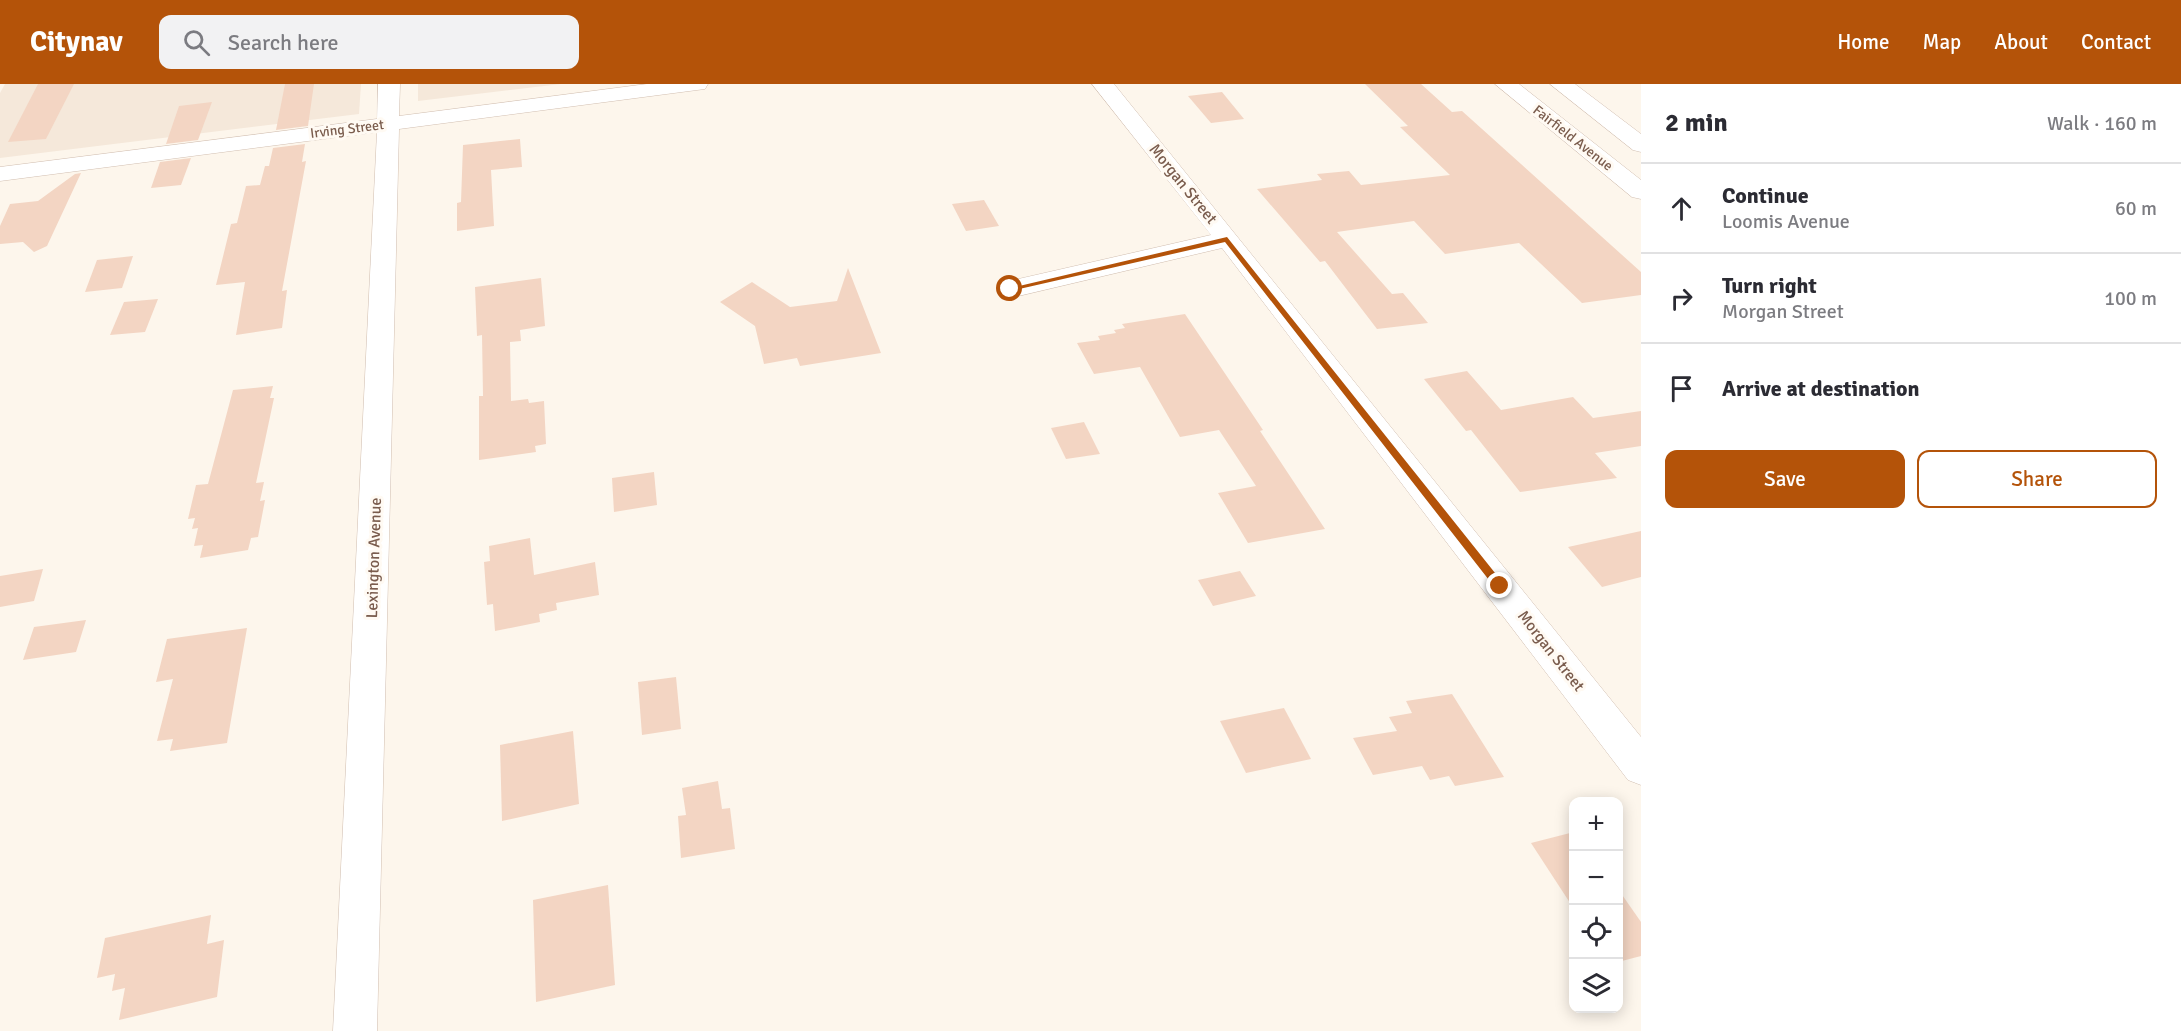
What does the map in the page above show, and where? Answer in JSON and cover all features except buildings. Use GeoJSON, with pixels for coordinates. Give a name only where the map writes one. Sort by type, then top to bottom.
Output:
{"type":"FeatureCollection","features":[{"type":"Feature","properties":{"kind":"street","name":"Lexington Avenue"},"geometry":{"type":"LineString","coordinates":[[355,1031],[389,84]]}},
{"type":"Feature","properties":{"kind":"street","name":"Irving Street"},"geometry":{"type":"LineString","coordinates":[[0,174],[695,84]]}},
{"type":"Feature","properties":{"kind":"street","name":"Morgan Street"},"geometry":{"type":"LineString","coordinates":[[1102,84],[1227,239],[1641,766]]}},
{"type":"Feature","properties":{"kind":"street","name":"Fairfield Avenue"},"geometry":{"type":"LineString","coordinates":[[1506,84],[1641,192]]}},
{"type":"Feature","properties":{"kind":"street"},"geometry":{"type":"LineString","coordinates":[[1561,84],[1641,145]]}},
{"type":"Feature","properties":{"kind":"street"},"geometry":{"type":"LineString","coordinates":[[1010,289],[1227,239]]}},
{"type":"Feature","properties":{"kind":"shaded area"},"geometry":{"type":"Polygon","coordinates":[[[5,84],[361,84],[359,114],[0,158],[0,93],[5,84]]]}},
{"type":"Feature","properties":{"kind":"shaded area"},"geometry":{"type":"Polygon","coordinates":[[[418,84],[561,84],[418,101],[418,84]]]}},
{"type":"Feature","properties":{"kind":"route"},"geometry":{"type":"LineString","coordinates":[[1010,289],[1227,239],[1500,586]]}}]}
